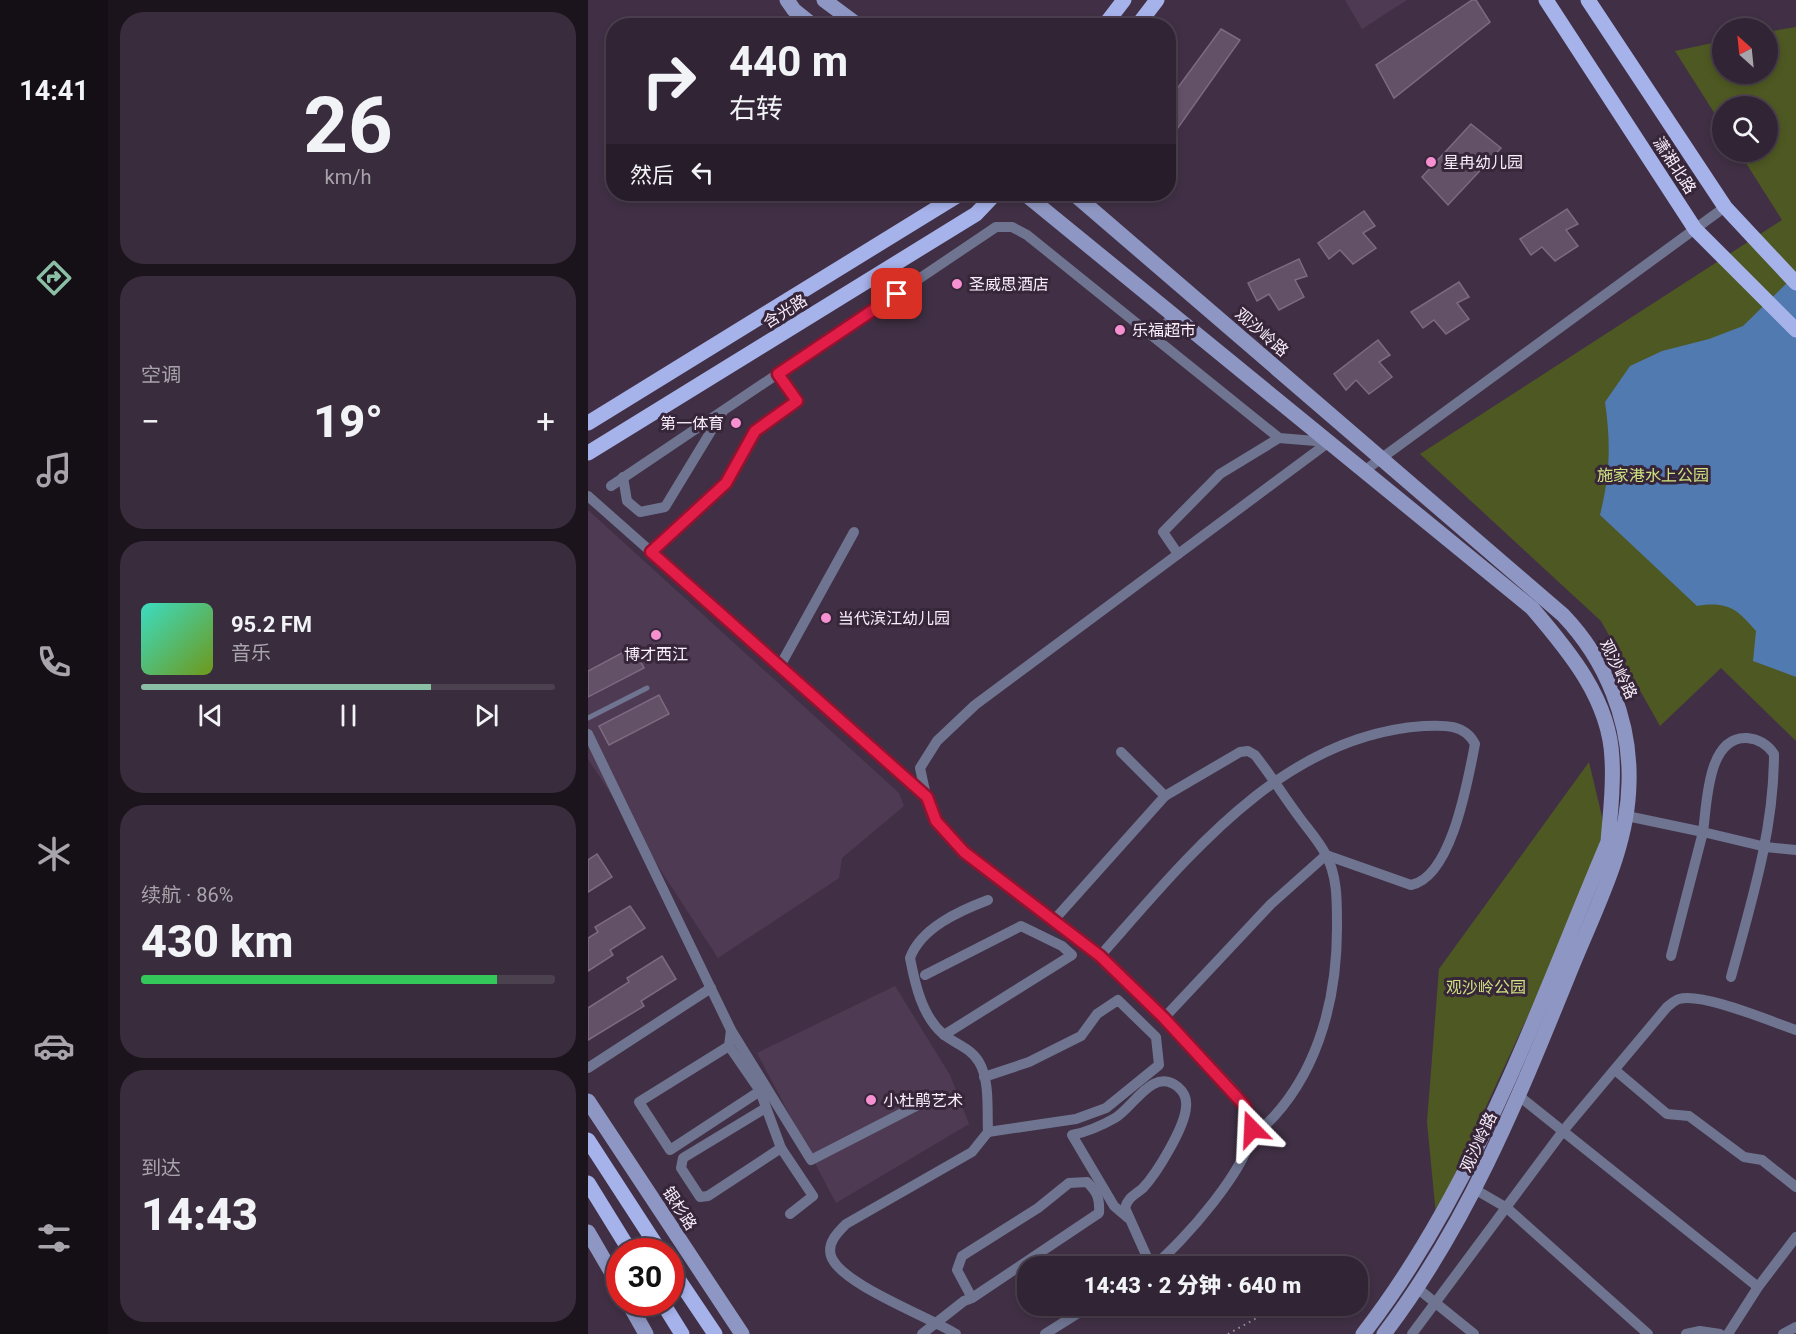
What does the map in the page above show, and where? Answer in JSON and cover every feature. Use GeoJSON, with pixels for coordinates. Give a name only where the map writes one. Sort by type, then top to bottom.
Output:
{"type":"FeatureCollection","features":[{"type":"Feature","properties":{"kind":"main road"},"geometry":{"type":"LineString","coordinates":[[787,0],[804,18]]}},
{"type":"Feature","properties":{"kind":"main road"},"geometry":{"type":"LineString","coordinates":[[824,0],[848,18]]}},
{"type":"Feature","properties":{"kind":"main road"},"geometry":{"type":"LineString","coordinates":[[1110,18],[1124,0]]}},
{"type":"Feature","properties":{"kind":"main road"},"geometry":{"type":"LineString","coordinates":[[1143,18],[1157,0]]}},
{"type":"Feature","properties":{"kind":"main road","name":"潇湘北路"},"geometry":{"type":"LineString","coordinates":[[1546,0],[1695,229],[1731,262],[1796,330]]}},
{"type":"Feature","properties":{"kind":"main road","name":"潇湘北路"},"geometry":{"type":"LineString","coordinates":[[1587,0],[1725,207],[1796,283]]}},
{"type":"Feature","properties":{"kind":"main road","name":"含光路"},"geometry":{"type":"LineString","coordinates":[[588,423],[949,201]]}},
{"type":"Feature","properties":{"kind":"main road","name":"含光路"},"geometry":{"type":"LineString","coordinates":[[588,453],[976,214],[988,201]]}},
{"type":"Feature","properties":{"kind":"main road","name":"观沙岭路"},"geometry":{"type":"LineString","coordinates":[[1033,201],[1532,608],[1554,633],[1595,694],[1607,728],[1612,757],[1608,842],[1468,1166],[1441,1217],[1382,1310],[1363,1334]]}},
{"type":"Feature","properties":{"kind":"main road","name":"观沙岭路"},"geometry":{"type":"LineString","coordinates":[[1082,201],[1563,615],[1592,651],[1624,722],[1629,773],[1627,816],[1621,846],[1520,1096],[1476,1190],[1417,1288],[1384,1334]]}},
{"type":"Feature","properties":{"kind":"main road","name":"银杉路"},"geometry":{"type":"LineString","coordinates":[[588,1101],[742,1334]]}},
{"type":"Feature","properties":{"kind":"main road"},"geometry":{"type":"LineString","coordinates":[[588,1140],[652,1238]]}},
{"type":"Feature","properties":{"kind":"main road"},"geometry":{"type":"LineString","coordinates":[[588,1184],[622,1238]]}},
{"type":"Feature","properties":{"kind":"main road"},"geometry":{"type":"LineString","coordinates":[[588,1233],[606,1263]]}},
{"type":"Feature","properties":{"kind":"main road"},"geometry":{"type":"LineString","coordinates":[[684,1288],[715,1334]]}},
{"type":"Feature","properties":{"kind":"main road"},"geometry":{"type":"LineString","coordinates":[[636,1316],[646,1334]]}},
{"type":"Feature","properties":{"kind":"main road"},"geometry":{"type":"LineString","coordinates":[[671,1316],[682,1334]]}},
{"type":"Feature","properties":{"kind":"street"},"geometry":{"type":"LineString","coordinates":[[1364,471],[1725,207]]}},
{"type":"Feature","properties":{"kind":"street"},"geometry":{"type":"LineString","coordinates":[[611,486],[996,227],[1012,227],[1027,235],[1280,438],[1329,442]]}},
{"type":"Feature","properties":{"kind":"street"},"geometry":{"type":"LineString","coordinates":[[1156,338],[1173,315]]}},
{"type":"Feature","properties":{"kind":"street"},"geometry":{"type":"LineString","coordinates":[[651,552],[726,483],[755,431],[797,401],[778,374]]}},
{"type":"Feature","properties":{"kind":"street"},"geometry":{"type":"LineString","coordinates":[[623,477],[627,501],[640,513],[664,507],[725,409]]}},
{"type":"Feature","properties":{"kind":"street"},"geometry":{"type":"LineString","coordinates":[[1178,554],[1163,532],[1221,474],[1280,438]]}},
{"type":"Feature","properties":{"kind":"street"},"geometry":{"type":"LineString","coordinates":[[1164,1256],[1176,1246],[1225,1187],[1238,1166],[1251,1138],[1251,1121],[1245,1106],[1164,1018],[1100,956],[964,852],[936,821],[920,768],[937,741],[975,705],[1329,442]]}},
{"type":"Feature","properties":{"kind":"street"},"geometry":{"type":"LineString","coordinates":[[588,496],[927,797]]}},
{"type":"Feature","properties":{"kind":"street"},"geometry":{"type":"LineString","coordinates":[[780,666],[854,532]]}},
{"type":"Feature","properties":{"kind":"street"},"geometry":{"type":"LineString","coordinates":[[1100,956],[1206,838],[1274,783],[1328,750],[1401,728],[1451,725],[1471,736],[1475,744],[1461,815],[1430,876],[1421,883],[1411,885],[1326,855]]}},
{"type":"Feature","properties":{"kind":"street"},"geometry":{"type":"LineString","coordinates":[[588,734],[731,1030],[811,1160],[916,1106]]}},
{"type":"Feature","properties":{"kind":"street"},"geometry":{"type":"LineString","coordinates":[[1671,956],[1703,832],[1712,771],[1723,747],[1736,739],[1752,739],[1768,746],[1774,754],[1770,825],[1731,977]]}},
{"type":"Feature","properties":{"kind":"street"},"geometry":{"type":"LineString","coordinates":[[1054,920],[1165,796],[1240,752],[1248,751],[1255,755],[1326,855],[1334,877],[1337,900],[1337,941],[1329,1013],[1320,1042],[1304,1076],[1268,1124],[1251,1138]]}},
{"type":"Feature","properties":{"kind":"street"},"geometry":{"type":"LineString","coordinates":[[1121,752],[1165,796]]}},
{"type":"Feature","properties":{"kind":"street"},"geometry":{"type":"LineString","coordinates":[[588,762],[598,755]]}},
{"type":"Feature","properties":{"kind":"street"},"geometry":{"type":"LineString","coordinates":[[1627,816],[1766,847],[1796,850]]}},
{"type":"Feature","properties":{"kind":"street"},"geometry":{"type":"LineString","coordinates":[[1164,1018],[1271,904],[1326,855]]}},
{"type":"Feature","properties":{"kind":"street"},"geometry":{"type":"LineString","coordinates":[[956,1334],[853,1279],[836,1264],[831,1248],[838,1231],[855,1218],[972,1152],[988,1132],[984,1077],[980,1063],[970,1051],[944,1035],[933,1023],[920,999],[910,958],[922,936],[971,906],[988,900]]}},
{"type":"Feature","properties":{"kind":"street"},"geometry":{"type":"LineString","coordinates":[[925,975],[1021,926],[1062,946],[1072,955],[944,1035]]}},
{"type":"Feature","properties":{"kind":"street"},"geometry":{"type":"LineString","coordinates":[[588,1068],[711,988]]}},
{"type":"Feature","properties":{"kind":"street"},"geometry":{"type":"LineString","coordinates":[[1412,1334],[1563,1131],[1667,1006],[1679,999],[1692,998],[1739,1010],[1796,1030]]}},
{"type":"Feature","properties":{"kind":"street"},"geometry":{"type":"LineString","coordinates":[[984,1077],[1029,1062],[1081,1036],[1097,1014],[1118,1000],[1156,1037],[1159,1065],[1106,1108],[1076,1119],[988,1132]]}},
{"type":"Feature","properties":{"kind":"street"},"geometry":{"type":"LineString","coordinates":[[731,1030],[729,1046],[760,1091],[782,1148],[813,1196],[790,1214]]}},
{"type":"Feature","properties":{"kind":"street"},"geometry":{"type":"LineString","coordinates":[[729,1046],[639,1102],[670,1150],[760,1091]]}},
{"type":"Feature","properties":{"kind":"street"},"geometry":{"type":"LineString","coordinates":[[1616,1070],[1667,1114],[1689,1116],[1744,1157],[1762,1160],[1796,1187]]}},
{"type":"Feature","properties":{"kind":"street"},"geometry":{"type":"LineString","coordinates":[[1128,1218],[1114,1206],[1072,1135],[1088,1132],[1116,1117],[1147,1087],[1164,1081],[1175,1084],[1187,1100],[1185,1119],[1143,1188],[1127,1201],[1125,1213],[1128,1218],[1147,1256]]}},
{"type":"Feature","properties":{"kind":"street"},"geometry":{"type":"LineString","coordinates":[[1520,1096],[1758,1287]]}},
{"type":"Feature","properties":{"kind":"street"},"geometry":{"type":"LineString","coordinates":[[765,1108],[682,1158],[681,1168],[700,1197],[708,1196],[782,1148]]}},
{"type":"Feature","properties":{"kind":"street"},"geometry":{"type":"LineString","coordinates":[[922,1334],[938,1324],[964,1301],[972,1298],[1099,1213],[1100,1202],[1097,1191],[1087,1182],[1069,1183],[1038,1208],[962,1256],[957,1269],[972,1298]]}},
{"type":"Feature","properties":{"kind":"street"},"geometry":{"type":"LineString","coordinates":[[1476,1190],[1507,1208],[1648,1334]]}},
{"type":"Feature","properties":{"kind":"street"},"geometry":{"type":"LineString","coordinates":[[1728,1334],[1758,1287],[1796,1238]]}},
{"type":"Feature","properties":{"kind":"street"},"geometry":{"type":"LineString","coordinates":[[1417,1288],[1474,1334]]}},
{"type":"Feature","properties":{"kind":"street"},"geometry":{"type":"LineString","coordinates":[[1045,1334],[1074,1316]]}},
{"type":"Feature","properties":{"kind":"street"},"geometry":{"type":"LineString","coordinates":[[1783,1334],[1796,1327]]}},
{"type":"Feature","properties":{"kind":"street"},"geometry":{"type":"LineString","coordinates":[[1686,1334],[1700,1330],[1720,1334]]}},
{"type":"Feature","properties":{"kind":"lane"},"geometry":{"type":"LineString","coordinates":[[588,718],[647,688]]}},
{"type":"Feature","properties":{"kind":"path"},"geometry":{"type":"LineString","coordinates":[[1228,1334],[1260,1316]]}},
{"type":"Feature","properties":{"kind":"shaded area"},"geometry":{"type":"Polygon","coordinates":[[[1345,0],[1407,0],[1362,29],[1345,0]]]}},
{"type":"Feature","properties":{"kind":"shaded area","name":"博才西江"},"geometry":{"type":"Polygon","coordinates":[[[588,510],[899,793],[904,806],[842,858],[839,878],[718,958],[588,759],[588,510]]]}},
{"type":"Feature","properties":{"kind":"shaded area","name":"小杜鹃艺术"},"geometry":{"type":"Polygon","coordinates":[[[895,986],[950,1075],[969,1124],[836,1203],[757,1053],[895,986]]]}},
{"type":"Feature","properties":{"kind":"green space","name":"施家港水上公园"},"geometry":{"type":"Polygon","coordinates":[[[1796,27],[1796,741],[1721,668],[1660,726],[1601,621],[1420,454],[1782,220],[1745,162],[1778,162],[1778,96],[1712,96],[1712,109],[1675,51],[1712,43],[1712,84],[1778,84],[1778,30],[1796,27]]]}},
{"type":"Feature","properties":{"kind":"green space","name":"观沙岭公园"},"geometry":{"type":"Polygon","coordinates":[[[1589,762],[1608,842],[1436,1215],[1427,1122],[1439,969],[1589,762]]]}},
{"type":"Feature","properties":{"kind":"water","name":"施家港水上公园"},"geometry":{"type":"Polygon","coordinates":[[[1796,274],[1796,677],[1753,661],[1756,631],[1743,617],[1724,606],[1697,606],[1600,515],[1606,486],[1608,459],[1605,402],[1630,366],[1662,351],[1709,339],[1743,326],[1796,274]]]}},
{"type":"Feature","properties":{"kind":"building"},"geometry":{"type":"Polygon","coordinates":[[[1472,0],[1476,0],[1490,22],[1394,98],[1376,65],[1472,0]]]}},
{"type":"Feature","properties":{"kind":"building"},"geometry":{"type":"Polygon","coordinates":[[[1221,29],[1240,40],[1176,131],[1176,90],[1221,29]]]}},
{"type":"Feature","properties":{"kind":"building"},"geometry":{"type":"Polygon","coordinates":[[[1471,124],[1501,148],[1448,205],[1422,177],[1471,124]]]}},
{"type":"Feature","properties":{"kind":"building"},"geometry":{"type":"Polygon","coordinates":[[[1567,209],[1578,224],[1566,230],[1578,246],[1555,261],[1542,247],[1531,255],[1520,239],[1567,209]]]}},
{"type":"Feature","properties":{"kind":"building"},"geometry":{"type":"Polygon","coordinates":[[[1364,211],[1375,226],[1363,233],[1376,248],[1353,264],[1340,250],[1329,259],[1318,243],[1364,211]]]}},
{"type":"Feature","properties":{"kind":"building"},"geometry":{"type":"Polygon","coordinates":[[[1299,259],[1307,276],[1295,280],[1304,297],[1279,310],[1269,294],[1257,301],[1248,283],[1299,259]]]}},
{"type":"Feature","properties":{"kind":"building"},"geometry":{"type":"Polygon","coordinates":[[[1459,282],[1469,297],[1457,303],[1469,319],[1446,334],[1434,320],[1423,328],[1411,312],[1459,282]]]}},
{"type":"Feature","properties":{"kind":"building"},"geometry":{"type":"Polygon","coordinates":[[[1378,340],[1390,355],[1379,362],[1392,377],[1369,394],[1356,380],[1346,390],[1334,374],[1378,340]]]}},
{"type":"Feature","properties":{"kind":"building"},"geometry":{"type":"Polygon","coordinates":[[[633,647],[644,668],[588,697],[588,671],[633,647]]]}},
{"type":"Feature","properties":{"kind":"building"},"geometry":{"type":"Polygon","coordinates":[[[659,695],[669,714],[609,745],[599,726],[659,695]]]}},
{"type":"Feature","properties":{"kind":"building"},"geometry":{"type":"Polygon","coordinates":[[[597,854],[612,877],[588,892],[588,860],[597,854]]]}},
{"type":"Feature","properties":{"kind":"building"},"geometry":{"type":"Polygon","coordinates":[[[630,906],[645,928],[610,950],[613,955],[588,971],[588,938],[598,932],[595,927],[630,906]]]}},
{"type":"Feature","properties":{"kind":"building"},"geometry":{"type":"Polygon","coordinates":[[[662,956],[676,979],[641,1001],[644,1006],[588,1040],[588,1008],[629,982],[627,978],[662,956]]]}},
{"type":"Feature","properties":{"kind":"place","name":"星冉幼儿园"},"geometry":{"type":"Point","coordinates":[1431,162]}},
{"type":"Feature","properties":{"kind":"place","name":"圣威思酒店"},"geometry":{"type":"Point","coordinates":[957,284]}},
{"type":"Feature","properties":{"kind":"place","name":"乐福超市"},"geometry":{"type":"Point","coordinates":[1120,330]}},
{"type":"Feature","properties":{"kind":"place","name":"第一体育"},"geometry":{"type":"Point","coordinates":[736,423]}},
{"type":"Feature","properties":{"kind":"place","name":"当代滨江幼儿园"},"geometry":{"type":"Point","coordinates":[826,618]}},
{"type":"Feature","properties":{"kind":"place","name":"博才西江"},"geometry":{"type":"Point","coordinates":[656,635]}},
{"type":"Feature","properties":{"kind":"place","name":"小杜鹃艺术"},"geometry":{"type":"Point","coordinates":[871,1100]}},
{"type":"Feature","properties":{"kind":"route"},"geometry":{"type":"LineString","coordinates":[[897,294],[778,374],[797,401],[755,431],[726,483],[651,552],[927,797],[936,821],[964,852],[1100,956],[1215,1071],[1245,1106],[1252,1129]]}}]}
